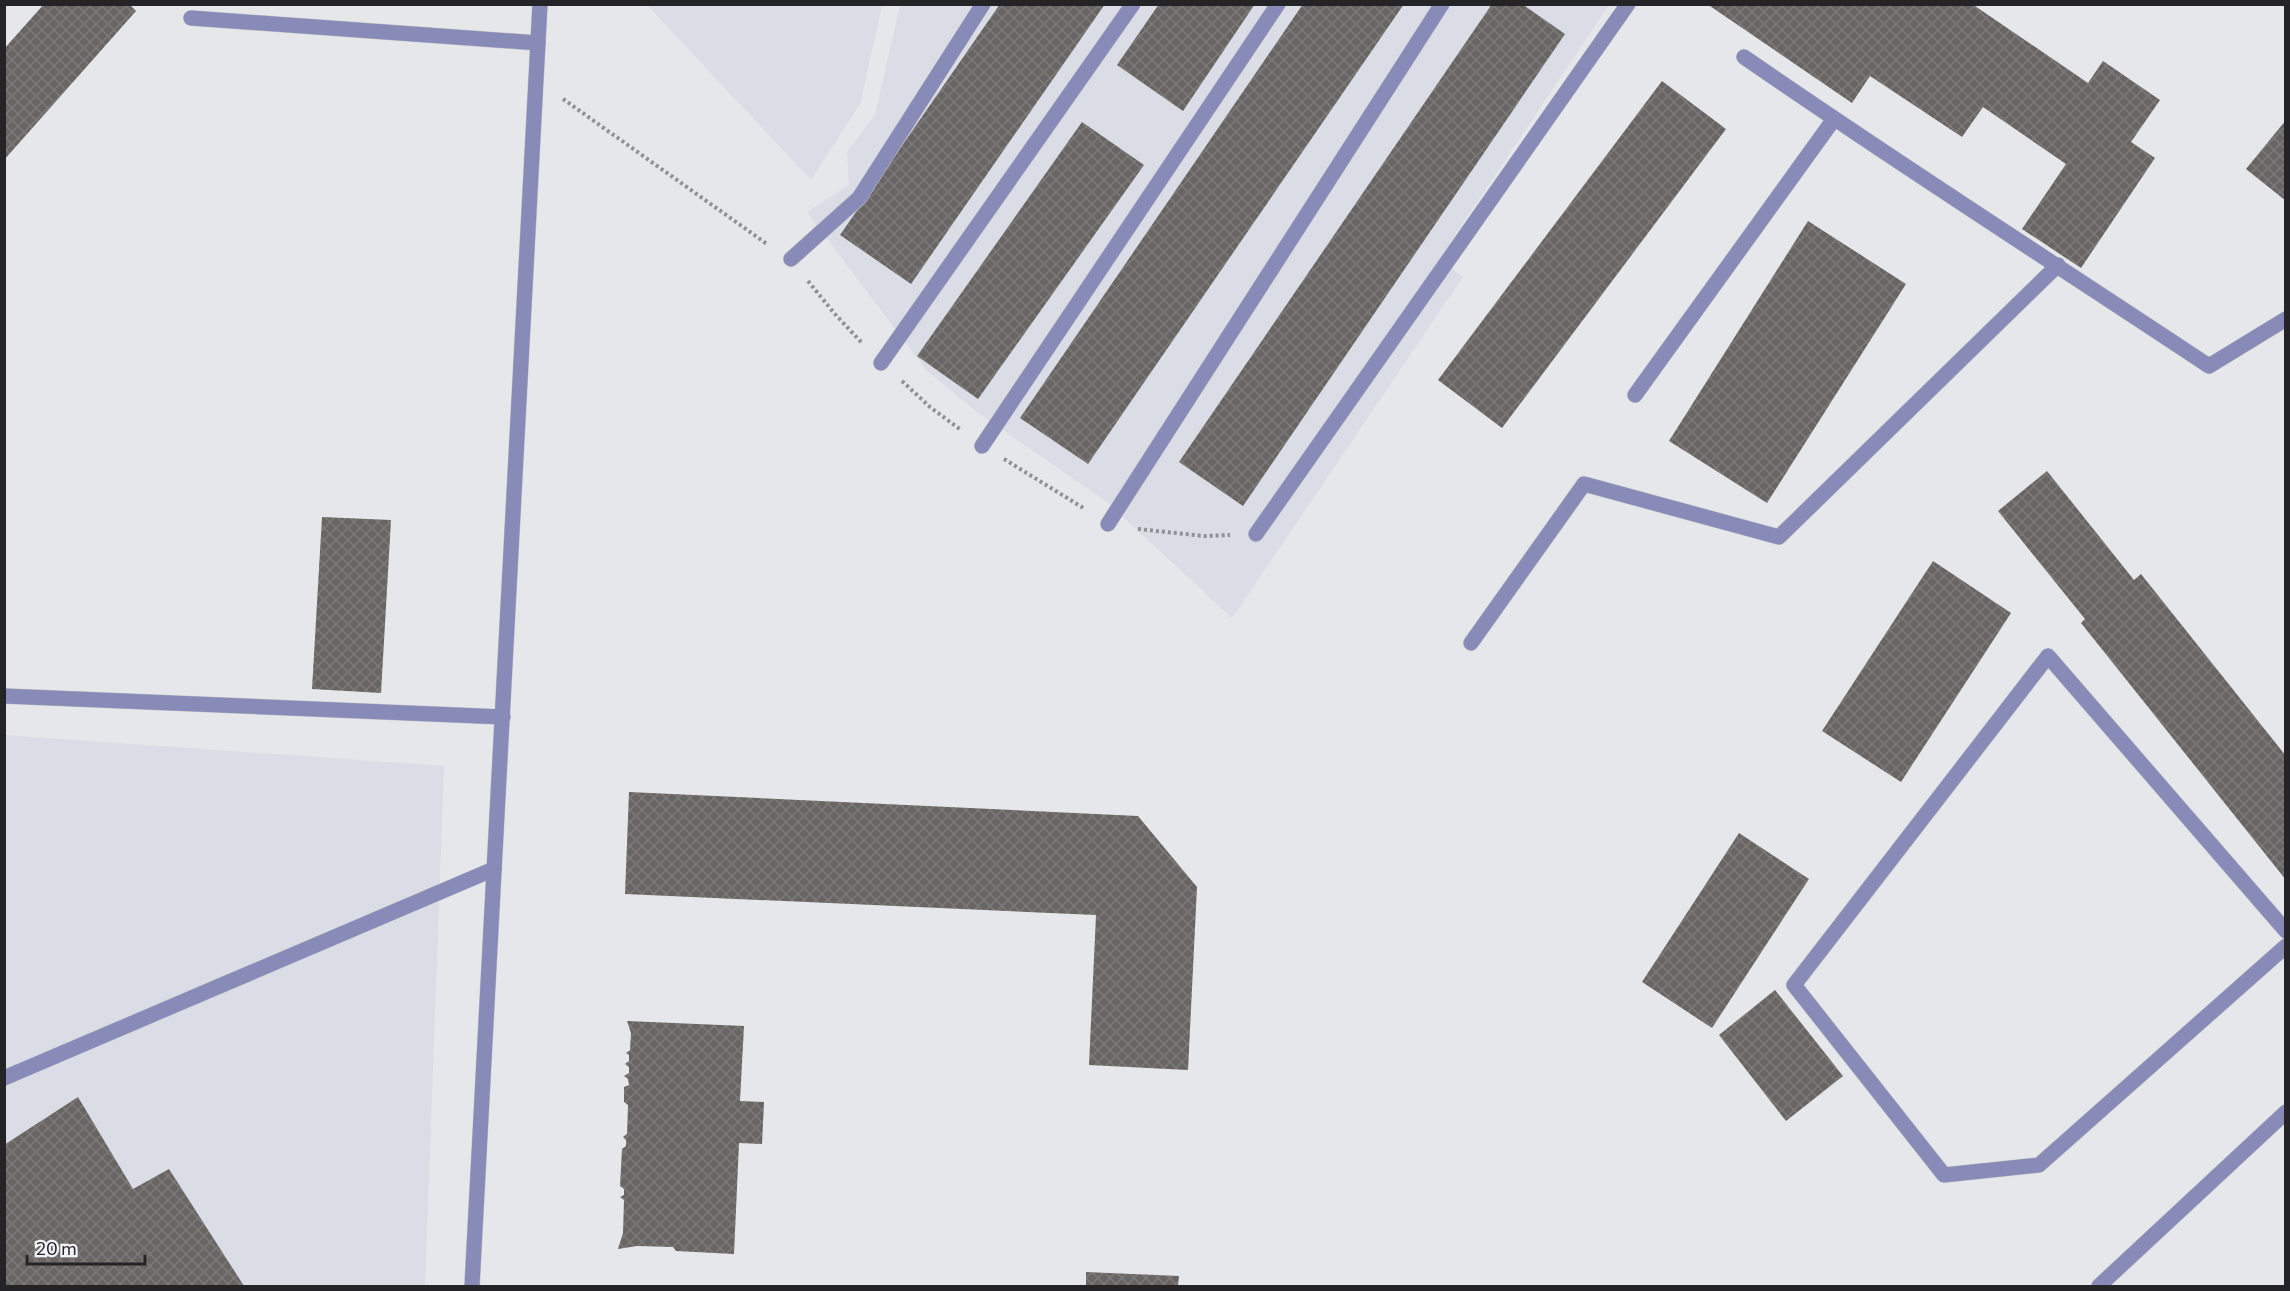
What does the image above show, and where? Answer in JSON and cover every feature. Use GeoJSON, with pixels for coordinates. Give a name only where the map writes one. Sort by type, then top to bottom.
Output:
{"type":"FeatureCollection","features":[{"type":"Feature","properties":{"kind":"street"},"geometry":{"type":"LineString","coordinates":[[471,1287],[540,4]]}},
{"type":"Feature","properties":{"kind":"street"},"geometry":{"type":"LineString","coordinates":[[791,259],[859,198],[983,4]]}},
{"type":"Feature","properties":{"kind":"street"},"geometry":{"type":"LineString","coordinates":[[881,363],[1132,4]]}},
{"type":"Feature","properties":{"kind":"street"},"geometry":{"type":"LineString","coordinates":[[982,446],[1278,4]]}},
{"type":"Feature","properties":{"kind":"street"},"geometry":{"type":"LineString","coordinates":[[1108,524],[1442,4]]}},
{"type":"Feature","properties":{"kind":"street"},"geometry":{"type":"LineString","coordinates":[[1256,534],[1621,7]]}},
{"type":"Feature","properties":{"kind":"street"},"geometry":{"type":"LineString","coordinates":[[191,18],[538,44]]}},
{"type":"Feature","properties":{"kind":"street"},"geometry":{"type":"LineString","coordinates":[[1744,57],[1834,119],[2209,366],[2286,319]]}},
{"type":"Feature","properties":{"kind":"street"},"geometry":{"type":"LineString","coordinates":[[1635,395],[1834,119]]}},
{"type":"Feature","properties":{"kind":"street"},"geometry":{"type":"LineString","coordinates":[[1471,643],[1584,484],[1779,537],[2058,265]]}},
{"type":"Feature","properties":{"kind":"street"},"geometry":{"type":"LineString","coordinates":[[2286,931],[2048,656],[1794,985],[1944,1175],[2040,1165],[2286,946]]}},
{"type":"Feature","properties":{"kind":"street"},"geometry":{"type":"LineString","coordinates":[[4,696],[503,717]]}},
{"type":"Feature","properties":{"kind":"street"},"geometry":{"type":"LineString","coordinates":[[4,1078],[494,869]]}},
{"type":"Feature","properties":{"kind":"street"},"geometry":{"type":"LineString","coordinates":[[2099,1287],[2286,1112]]}},
{"type":"Feature","properties":{"kind":"shaded area"},"geometry":{"type":"Polygon","coordinates":[[[647,5],[882,5],[860,104],[811,180],[647,5]]]}},
{"type":"Feature","properties":{"kind":"shaded area"},"geometry":{"type":"Polygon","coordinates":[[[900,5],[1609,5],[1439,259],[1463,277],[1232,618],[1107,502],[977,412],[926,370],[807,212],[849,185],[847,152],[875,115],[900,5]]]}},
{"type":"Feature","properties":{"kind":"shaded area"},"geometry":{"type":"Polygon","coordinates":[[[4,735],[444,766],[425,1286],[5,1286],[4,735]]]}},
{"type":"Feature","properties":{"kind":"building"},"geometry":{"type":"Polygon","coordinates":[[[44,4],[129,4],[136,11],[4,160],[4,49],[44,4]]]}},
{"type":"Feature","properties":{"kind":"building"},"geometry":{"type":"Polygon","coordinates":[[[1000,4],[1105,4],[911,284],[840,235],[1000,4]]]}},
{"type":"Feature","properties":{"kind":"building"},"geometry":{"type":"Polygon","coordinates":[[[1159,4],[1255,4],[1183,111],[1117,65],[1159,4]]]}},
{"type":"Feature","properties":{"kind":"building"},"geometry":{"type":"Polygon","coordinates":[[[1303,4],[1404,4],[1088,464],[1020,418],[1303,4]]]}},
{"type":"Feature","properties":{"kind":"building"},"geometry":{"type":"Polygon","coordinates":[[[1492,4],[1522,4],[1565,34],[1243,506],[1179,462],[1492,4]]]}},
{"type":"Feature","properties":{"kind":"building"},"geometry":{"type":"Polygon","coordinates":[[[1707,4],[1972,4],[2088,83],[2103,61],[2160,100],[2131,142],[2155,158],[2081,268],[2022,229],[2066,164],[1983,107],[1962,137],[1870,76],[1852,103],[1707,4]]]}},
{"type":"Feature","properties":{"kind":"building"},"geometry":{"type":"Polygon","coordinates":[[[1662,81],[1726,129],[1502,428],[1438,380],[1662,81]]]}},
{"type":"Feature","properties":{"kind":"building"},"geometry":{"type":"Polygon","coordinates":[[[2286,120],[2286,201],[2246,169],[2286,120]]]}},
{"type":"Feature","properties":{"kind":"building"},"geometry":{"type":"Polygon","coordinates":[[[1082,122],[1144,165],[978,399],[917,356],[1082,122]]]}},
{"type":"Feature","properties":{"kind":"building"},"geometry":{"type":"Polygon","coordinates":[[[1808,221],[1906,284],[1767,503],[1669,441],[1808,221]]]}},
{"type":"Feature","properties":{"kind":"building"},"geometry":{"type":"Polygon","coordinates":[[[2047,471],[2134,580],[2141,574],[2286,756],[2286,880],[2081,623],[2085,619],[1998,511],[2047,471]]]}},
{"type":"Feature","properties":{"kind":"building"},"geometry":{"type":"Polygon","coordinates":[[[322,517],[391,520],[381,693],[312,689],[322,517]]]}},
{"type":"Feature","properties":{"kind":"building"},"geometry":{"type":"Polygon","coordinates":[[[1933,561],[2011,613],[1901,782],[1822,731],[1933,561]]]}},
{"type":"Feature","properties":{"kind":"building"},"geometry":{"type":"Polygon","coordinates":[[[629,792],[1138,816],[1197,887],[1188,1070],[1089,1065],[1096,915],[625,894],[629,792]]]}},
{"type":"Feature","properties":{"kind":"building"},"geometry":{"type":"Polygon","coordinates":[[[1739,833],[1809,879],[1712,1028],[1642,982],[1739,833]]]}},
{"type":"Feature","properties":{"kind":"building"},"geometry":{"type":"Polygon","coordinates":[[[1775,990],[1843,1076],[1786,1121],[1719,1035],[1775,990]]]}},
{"type":"Feature","properties":{"kind":"building"},"geometry":{"type":"Polygon","coordinates":[[[627,1021],[744,1026],[740,1101],[764,1102],[762,1144],[739,1143],[734,1254],[676,1251],[673,1247],[637,1246],[618,1249],[623,1233],[624,1200],[620,1197],[624,1195],[624,1189],[620,1186],[622,1149],[626,1146],[626,1140],[623,1137],[627,1134],[628,1105],[624,1102],[624,1087],[629,1085],[628,1079],[624,1076],[629,1073],[629,1067],[625,1064],[629,1061],[629,1055],[626,1053],[630,1050],[631,1033],[627,1021]]]}},
{"type":"Feature","properties":{"kind":"building"},"geometry":{"type":"Polygon","coordinates":[[[78,1097],[133,1189],[169,1169],[244,1286],[4,1286],[4,1145],[78,1097]]]}},
{"type":"Feature","properties":{"kind":"building"},"geometry":{"type":"Polygon","coordinates":[[[1086,1272],[1179,1276],[1178,1286],[1086,1286],[1086,1272]]]}}]}
